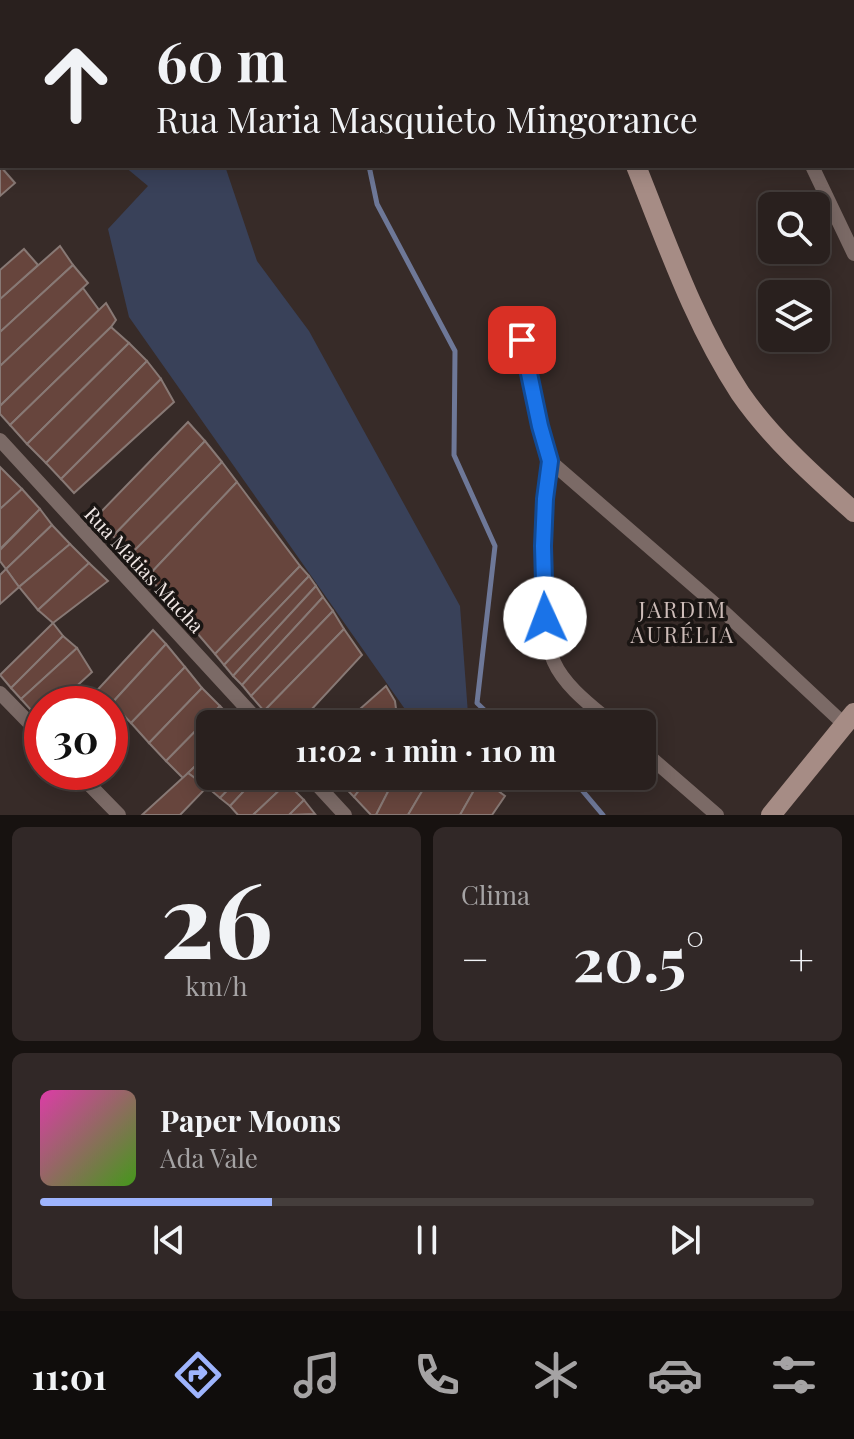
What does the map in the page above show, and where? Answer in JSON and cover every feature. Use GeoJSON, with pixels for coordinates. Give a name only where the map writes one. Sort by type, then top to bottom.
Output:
{"type":"FeatureCollection","features":[{"type":"Feature","properties":{"kind":"street"},"geometry":{"type":"LineString","coordinates":[[637,168],[692,306],[741,394],[797,458],[854,512]]}},
{"type":"Feature","properties":{"kind":"street"},"geometry":{"type":"LineString","coordinates":[[813,168],[854,254]]}},
{"type":"Feature","properties":{"kind":"street"},"geometry":{"type":"LineString","coordinates":[[522,340],[550,461],[543,546],[546,637],[555,664],[568,682],[598,710]]}},
{"type":"Feature","properties":{"kind":"street","name":"Rua Matias Mucha"},"geometry":{"type":"LineString","coordinates":[[0,440],[248,710]]}},
{"type":"Feature","properties":{"kind":"street"},"geometry":{"type":"LineString","coordinates":[[550,461],[849,719],[771,815]]}},
{"type":"Feature","properties":{"kind":"street"},"geometry":{"type":"LineString","coordinates":[[0,693],[24,718]]}},
{"type":"Feature","properties":{"kind":"street"},"geometry":{"type":"LineString","coordinates":[[656,762],[717,815]]}},
{"type":"Feature","properties":{"kind":"street"},"geometry":{"type":"LineString","coordinates":[[95,790],[119,815]]}},
{"type":"Feature","properties":{"kind":"street"},"geometry":{"type":"LineString","coordinates":[[322,790],[345,815]]}},
{"type":"Feature","properties":{"kind":"shaded area"},"geometry":{"type":"Polygon","coordinates":[[[126,168],[226,168],[257,261],[309,331],[460,606],[468,710],[406,710],[129,317],[108,229],[148,186],[126,168]]]}},
{"type":"Feature","properties":{"kind":"building"},"geometry":{"type":"Polygon","coordinates":[[[0,168],[2,168],[15,183],[0,196],[0,168]]]}},
{"type":"Feature","properties":{"kind":"building"},"geometry":{"type":"Polygon","coordinates":[[[60,246],[73,265],[0,332],[0,299],[60,246]]]}},
{"type":"Feature","properties":{"kind":"building"},"geometry":{"type":"Polygon","coordinates":[[[24,249],[38,265],[0,299],[0,270],[24,249]]]}},
{"type":"Feature","properties":{"kind":"building"},"geometry":{"type":"Polygon","coordinates":[[[73,265],[88,283],[0,366],[0,332],[73,265]]]}},
{"type":"Feature","properties":{"kind":"building"},"geometry":{"type":"Polygon","coordinates":[[[83,288],[99,310],[0,406],[0,366],[83,288]]]}},
{"type":"Feature","properties":{"kind":"building"},"geometry":{"type":"Polygon","coordinates":[[[106,303],[116,320],[111,327],[10,425],[0,414],[0,406],[106,303]]]}},
{"type":"Feature","properties":{"kind":"building"},"geometry":{"type":"Polygon","coordinates":[[[111,327],[129,343],[27,444],[10,425],[111,327]]]}},
{"type":"Feature","properties":{"kind":"building"},"geometry":{"type":"Polygon","coordinates":[[[129,343],[147,361],[46,463],[27,444],[129,343]]]}},
{"type":"Feature","properties":{"kind":"building"},"geometry":{"type":"Polygon","coordinates":[[[147,361],[161,379],[61,479],[46,463],[147,361]]]}},
{"type":"Feature","properties":{"kind":"building"},"geometry":{"type":"Polygon","coordinates":[[[161,379],[174,402],[74,493],[61,479],[161,379]]]}},
{"type":"Feature","properties":{"kind":"building"},"geometry":{"type":"Polygon","coordinates":[[[188,422],[205,441],[113,536],[98,515],[188,422]]]}},
{"type":"Feature","properties":{"kind":"building"},"geometry":{"type":"Polygon","coordinates":[[[205,441],[222,462],[130,555],[113,536],[205,441]]]}},
{"type":"Feature","properties":{"kind":"building"},"geometry":{"type":"Polygon","coordinates":[[[222,462],[237,482],[148,576],[130,555],[222,462]]]}},
{"type":"Feature","properties":{"kind":"building"},"geometry":{"type":"Polygon","coordinates":[[[0,467],[22,489],[0,509],[0,467]]]}},
{"type":"Feature","properties":{"kind":"building"},"geometry":{"type":"Polygon","coordinates":[[[237,482],[300,566],[215,654],[148,576],[237,482]]]}},
{"type":"Feature","properties":{"kind":"building"},"geometry":{"type":"Polygon","coordinates":[[[22,489],[40,509],[0,549],[0,509],[22,489]]]}},
{"type":"Feature","properties":{"kind":"building"},"geometry":{"type":"Polygon","coordinates":[[[40,509],[52,525],[6,569],[0,561],[0,550],[40,509]]]}},
{"type":"Feature","properties":{"kind":"building"},"geometry":{"type":"Polygon","coordinates":[[[52,525],[70,544],[19,587],[6,569],[52,525]]]}},
{"type":"Feature","properties":{"kind":"building"},"geometry":{"type":"Polygon","coordinates":[[[70,544],[89,563],[38,610],[19,587],[70,544]]]}},
{"type":"Feature","properties":{"kind":"building"},"geometry":{"type":"Polygon","coordinates":[[[89,563],[108,581],[53,623],[38,610],[89,563]]]}},
{"type":"Feature","properties":{"kind":"building"},"geometry":{"type":"Polygon","coordinates":[[[300,566],[309,576],[224,665],[215,654],[300,566]]]}},
{"type":"Feature","properties":{"kind":"building"},"geometry":{"type":"Polygon","coordinates":[[[6,569],[19,587],[0,604],[0,575],[6,569]]]}},
{"type":"Feature","properties":{"kind":"building"},"geometry":{"type":"Polygon","coordinates":[[[309,576],[316,586],[233,676],[224,665],[309,576]]]}},
{"type":"Feature","properties":{"kind":"building"},"geometry":{"type":"Polygon","coordinates":[[[316,586],[323,597],[242,685],[233,676],[316,586]]]}},
{"type":"Feature","properties":{"kind":"building"},"geometry":{"type":"Polygon","coordinates":[[[323,597],[333,611],[251,696],[242,685],[323,597]]]}},
{"type":"Feature","properties":{"kind":"building"},"geometry":{"type":"Polygon","coordinates":[[[333,611],[344,629],[265,710],[251,696],[333,611]]]}},
{"type":"Feature","properties":{"kind":"building"},"geometry":{"type":"Polygon","coordinates":[[[53,623],[63,636],[11,688],[0,675],[53,623]]]}},
{"type":"Feature","properties":{"kind":"building"},"geometry":{"type":"Polygon","coordinates":[[[344,629],[362,655],[311,710],[265,710],[344,629]]]}},
{"type":"Feature","properties":{"kind":"building"},"geometry":{"type":"Polygon","coordinates":[[[153,630],[166,644],[127,686],[101,686],[153,630]]]}},
{"type":"Feature","properties":{"kind":"building"},"geometry":{"type":"Polygon","coordinates":[[[63,636],[77,648],[35,686],[24,686],[21,699],[11,688],[63,636]]]}},
{"type":"Feature","properties":{"kind":"building"},"geometry":{"type":"Polygon","coordinates":[[[166,644],[185,667],[131,723],[128,720],[128,686],[166,644]]]}},
{"type":"Feature","properties":{"kind":"building"},"geometry":{"type":"Polygon","coordinates":[[[77,648],[92,672],[77,686],[35,686],[77,648]]]}},
{"type":"Feature","properties":{"kind":"building"},"geometry":{"type":"Polygon","coordinates":[[[185,667],[202,688],[149,743],[131,723],[185,667]]]}},
{"type":"Feature","properties":{"kind":"building"},"geometry":{"type":"Polygon","coordinates":[[[386,686],[395,701],[396,710],[359,710],[386,686]]]}},
{"type":"Feature","properties":{"kind":"building"},"geometry":{"type":"Polygon","coordinates":[[[202,688],[220,706],[216,710],[196,710],[196,730],[166,761],[149,743],[202,688]]]}},
{"type":"Feature","properties":{"kind":"building"},"geometry":{"type":"Polygon","coordinates":[[[196,730],[196,765],[183,778],[166,761],[196,730]]]}},
{"type":"Feature","properties":{"kind":"building"},"geometry":{"type":"Polygon","coordinates":[[[196,765],[196,779],[188,773],[196,765]]]}},
{"type":"Feature","properties":{"kind":"building"},"geometry":{"type":"Polygon","coordinates":[[[188,773],[196,779],[196,790],[204,790],[180,815],[142,815],[188,773]]]}},
{"type":"Feature","properties":{"kind":"building"},"geometry":{"type":"Polygon","coordinates":[[[211,790],[228,790],[220,798],[211,790]]]}},
{"type":"Feature","properties":{"kind":"building"},"geometry":{"type":"Polygon","coordinates":[[[228,790],[245,790],[230,806],[220,798],[228,790]]]}},
{"type":"Feature","properties":{"kind":"building"},"geometry":{"type":"Polygon","coordinates":[[[245,790],[280,790],[253,815],[238,815],[230,806],[245,790]]]}},
{"type":"Feature","properties":{"kind":"building"},"geometry":{"type":"Polygon","coordinates":[[[280,790],[294,790],[304,800],[289,815],[253,815],[280,790]]]}},
{"type":"Feature","properties":{"kind":"building"},"geometry":{"type":"Polygon","coordinates":[[[347,790],[359,790],[354,797],[347,790]]]}},
{"type":"Feature","properties":{"kind":"building"},"geometry":{"type":"Polygon","coordinates":[[[359,790],[389,790],[376,815],[371,815],[354,797],[359,790]]]}},
{"type":"Feature","properties":{"kind":"building"},"geometry":{"type":"Polygon","coordinates":[[[389,790],[423,790],[408,815],[376,815],[389,790]]]}},
{"type":"Feature","properties":{"kind":"building"},"geometry":{"type":"Polygon","coordinates":[[[423,790],[474,790],[460,815],[408,815],[423,790]]]}},
{"type":"Feature","properties":{"kind":"building"},"geometry":{"type":"Polygon","coordinates":[[[474,790],[497,790],[505,796],[492,815],[460,815],[474,790]]]}},
{"type":"Feature","properties":{"kind":"building"},"geometry":{"type":"Polygon","coordinates":[[[304,800],[315,814],[289,815],[304,800]]]}},
{"type":"Feature","properties":{"kind":"waterway"},"geometry":{"type":"LineString","coordinates":[[369,168],[377,204],[455,351],[454,455],[495,546],[477,703],[484,710]]}},
{"type":"Feature","properties":{"kind":"waterway"},"geometry":{"type":"LineString","coordinates":[[582,790],[603,815]]}},
{"type":"Feature","properties":{"kind":"district","name":"JARDIM AURÉLIA"},"geometry":{"type":"Point","coordinates":[683,622]}},
{"type":"Feature","properties":{"kind":"route"},"geometry":{"type":"LineString","coordinates":[[522,340],[550,461],[543,546],[545,618]]}}]}
